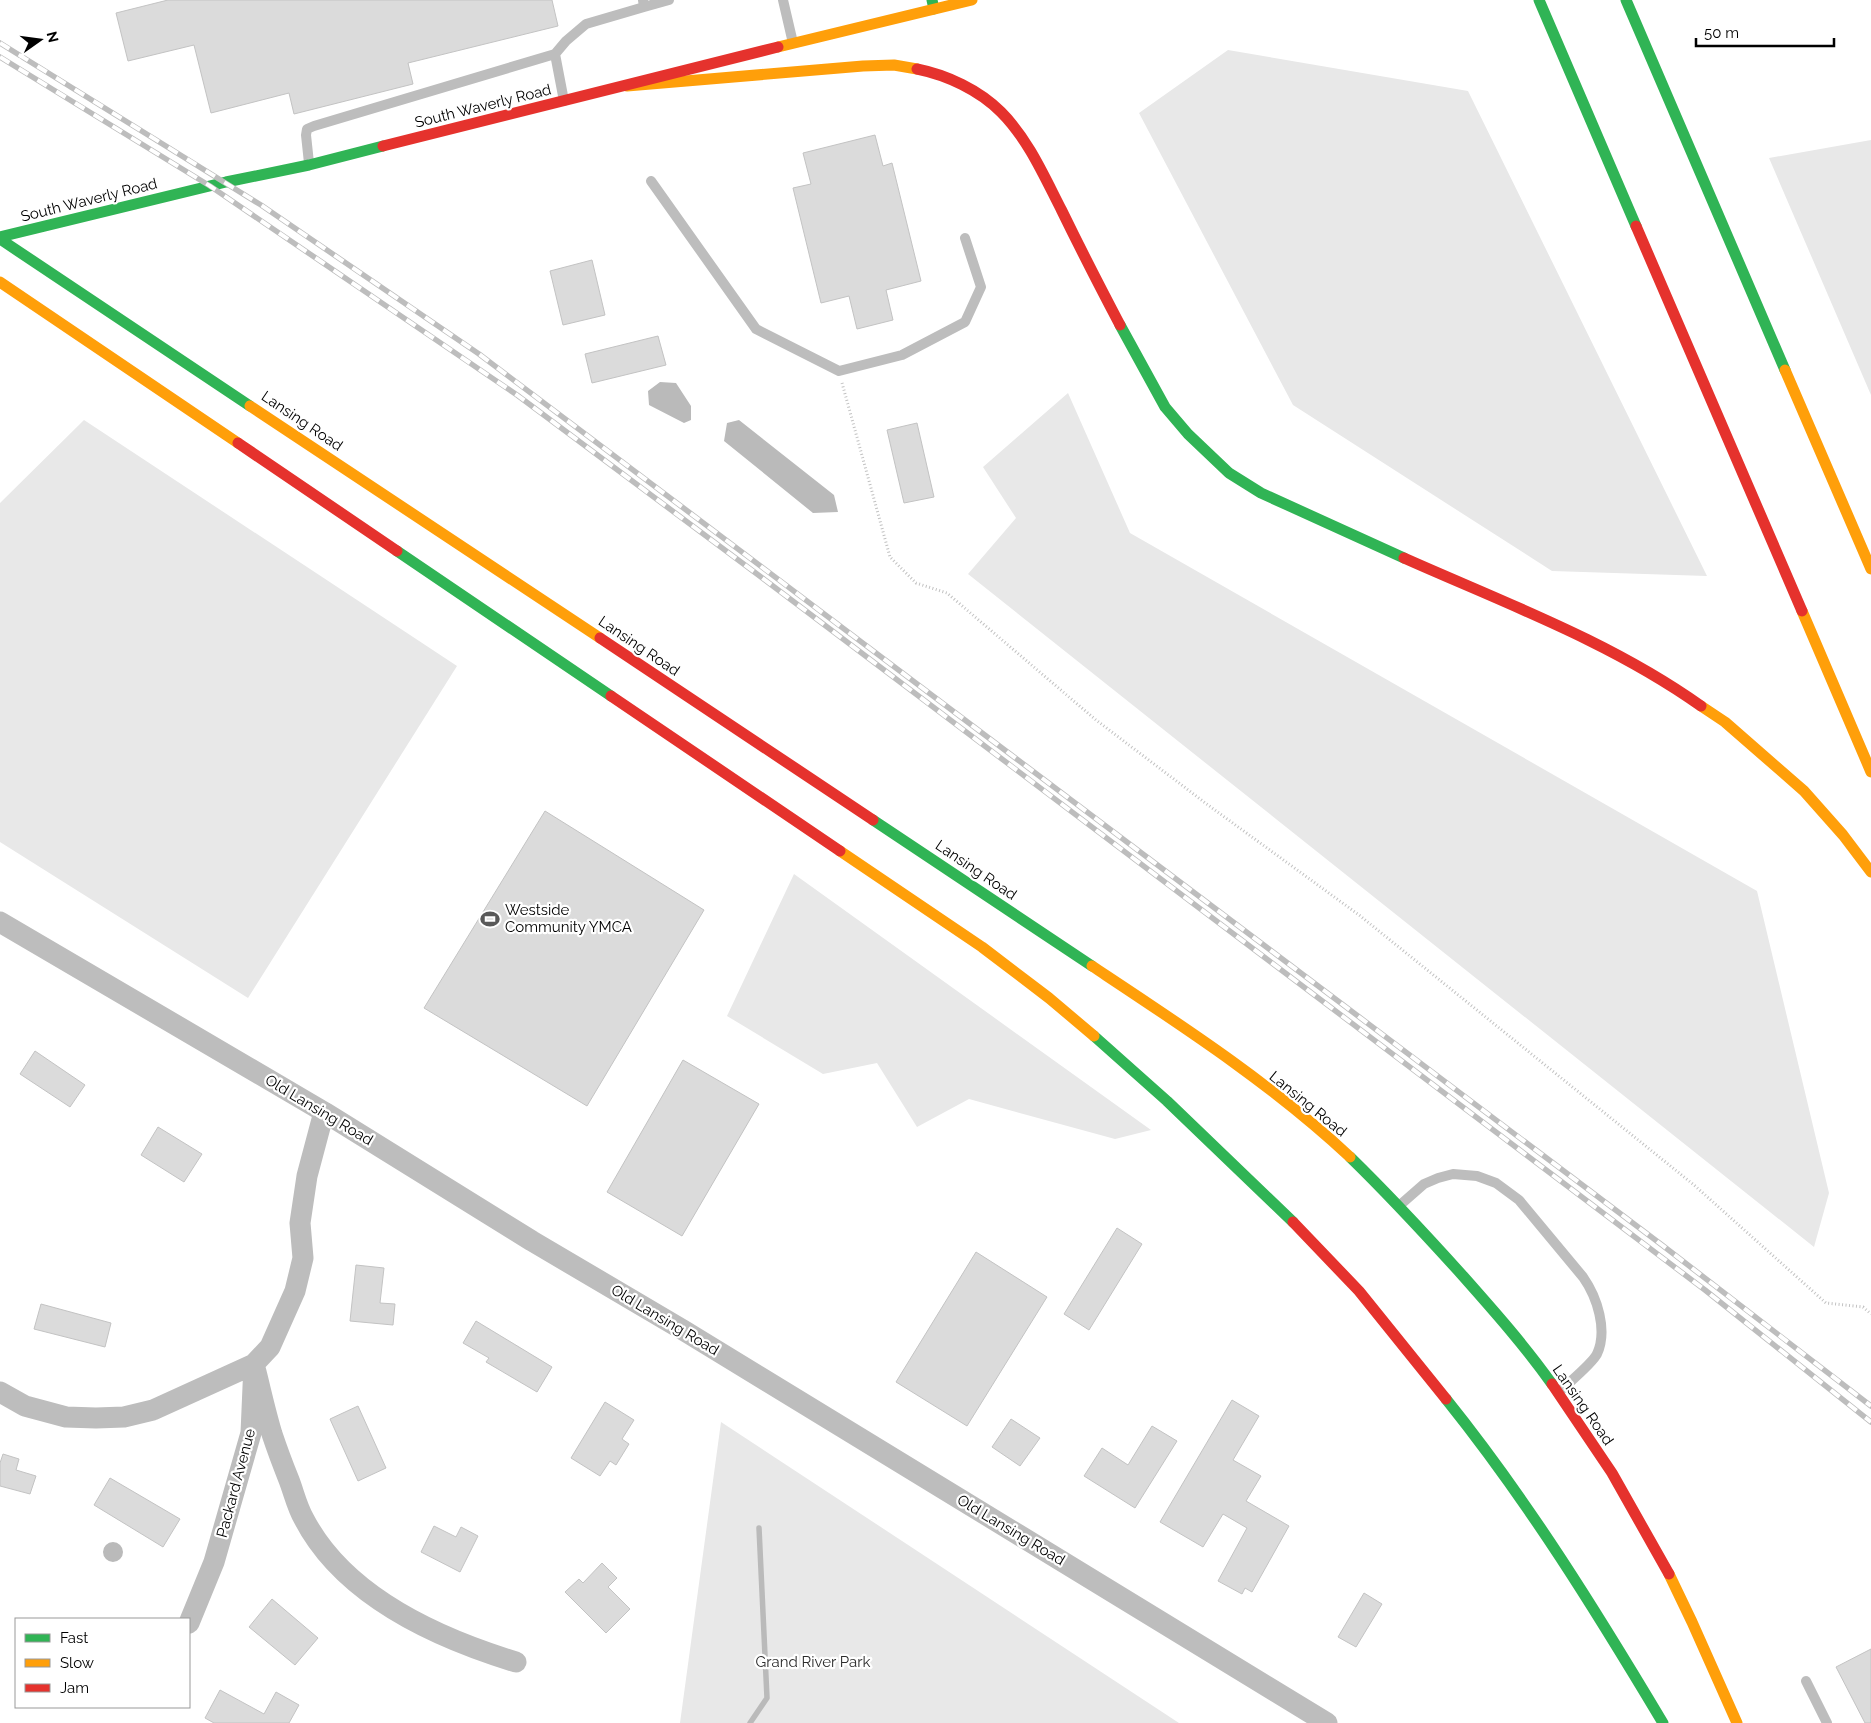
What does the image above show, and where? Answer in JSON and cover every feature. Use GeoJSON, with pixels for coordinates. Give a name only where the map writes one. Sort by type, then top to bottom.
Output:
{"type":"FeatureCollection","features":[{"type":"Feature","properties":{"kind":"main road","name":"South Waverly Road"},"geometry":{"type":"LineString","coordinates":[[0,238],[564,102],[933,5],[972,0]]}},
{"type":"Feature","properties":{"kind":"main road"},"geometry":{"type":"LineString","coordinates":[[1539,0],[1871,772]]}},
{"type":"Feature","properties":{"kind":"main road"},"geometry":{"type":"LineString","coordinates":[[1626,0],[1871,569]]}},
{"type":"Feature","properties":{"kind":"main road"},"geometry":{"type":"LineString","coordinates":[[627,86],[894,65],[931,72],[968,87],[1000,112],[1028,146],[1133,352],[1155,391],[1188,434],[1229,473],[1261,493],[1295,509],[1612,651],[1675,687],[1725,722],[1804,791],[1843,835],[1871,872]]}},
{"type":"Feature","properties":{"kind":"main road","name":"Lansing Road"},"geometry":{"type":"LineString","coordinates":[[0,238],[1166,1015],[1220,1053],[1331,1140],[1400,1205],[1517,1338],[1558,1393],[1590,1439],[1648,1536],[1692,1620],[1737,1723]]}},
{"type":"Feature","properties":{"kind":"main road"},"geometry":{"type":"LineString","coordinates":[[0,282],[982,947],[1049,998],[1110,1050],[1261,1190],[1360,1291],[1480,1440],[1521,1498],[1592,1605],[1664,1723]]}},
{"type":"Feature","properties":{"kind":"street","name":"Old Lansing Road"},"geometry":{"type":"LineString","coordinates":[[0,922],[324,1112],[1328,1723]]}},
{"type":"Feature","properties":{"kind":"street"},"geometry":{"type":"LineString","coordinates":[[0,1392],[25,1406],[66,1417],[124,1417],[153,1410],[254,1364],[270,1347],[295,1291],[303,1258],[300,1223],[307,1176],[324,1112]]}},
{"type":"Feature","properties":{"kind":"street"},"geometry":{"type":"LineString","coordinates":[[254,1364],[272,1433],[303,1519],[323,1548],[348,1576],[393,1609],[435,1632],[480,1651],[516,1662]]}},
{"type":"Feature","properties":{"kind":"street","name":"Packard Avenue"},"geometry":{"type":"LineString","coordinates":[[190,1621],[214,1562],[251,1433],[254,1364]]}},
{"type":"Feature","properties":{"kind":"lane"},"geometry":{"type":"LineString","coordinates":[[309,165],[307,129],[555,54],[566,41],[586,24],[643,3],[668,0]]}},
{"type":"Feature","properties":{"kind":"lane"},"geometry":{"type":"LineString","coordinates":[[783,0],[793,43]]}},
{"type":"Feature","properties":{"kind":"lane"},"geometry":{"type":"LineString","coordinates":[[555,54],[564,102]]}},
{"type":"Feature","properties":{"kind":"lane"},"geometry":{"type":"LineString","coordinates":[[651,181],[756,329],[839,371],[902,355],[965,322],[981,286],[965,238]]}},
{"type":"Feature","properties":{"kind":"lane"},"geometry":{"type":"LineString","coordinates":[[1400,1205],[1424,1184],[1453,1174],[1477,1176],[1496,1183],[1518,1200],[1583,1277],[1592,1290],[1598,1305],[1601,1342],[1596,1356],[1558,1393]]}},
{"type":"Feature","properties":{"kind":"lane"},"geometry":{"type":"LineString","coordinates":[[1806,1680],[1827,1723]]}},
{"type":"Feature","properties":{"kind":"path"},"geometry":{"type":"LineString","coordinates":[[839,371],[890,557],[916,583],[947,593],[1096,720],[1216,811],[1359,915],[1694,1185],[1826,1303],[1863,1307],[1871,1314]]}},
{"type":"Feature","properties":{"kind":"green space"},"geometry":{"type":"Polygon","coordinates":[[[1228,50],[1468,91],[1707,576],[1552,571],[1293,405],[1139,113],[1228,50]]]}},
{"type":"Feature","properties":{"kind":"green space"},"geometry":{"type":"Polygon","coordinates":[[[1871,140],[1871,395],[1769,158],[1871,140]]]}},
{"type":"Feature","properties":{"kind":"green space"},"geometry":{"type":"Polygon","coordinates":[[[1068,393],[1130,533],[1757,891],[1829,1193],[1814,1247],[968,574],[1016,518],[983,467],[1068,393]]]}},
{"type":"Feature","properties":{"kind":"green space"},"geometry":{"type":"Polygon","coordinates":[[[84,420],[457,666],[248,998],[0,842],[0,503],[84,420]]]}},
{"type":"Feature","properties":{"kind":"green space"},"geometry":{"type":"Polygon","coordinates":[[[794,874],[1151,1130],[1115,1139],[969,1099],[917,1127],[877,1063],[823,1074],[727,1016],[794,874]]]}},
{"type":"Feature","properties":{"kind":"green space","name":"Grand River Park"},"geometry":{"type":"Polygon","coordinates":[[[721,1422],[1179,1723],[680,1723],[721,1422]]]}},
{"type":"Feature","properties":{"kind":"shaded area"},"geometry":{"type":"Polygon","coordinates":[[[660,382],[676,383],[691,406],[691,420],[684,423],[649,405],[648,391],[660,382]]]}},
{"type":"Feature","properties":{"kind":"shaded area"},"geometry":{"type":"Polygon","coordinates":[[[739,420],[834,495],[838,512],[813,513],[724,441],[727,423],[739,420]]]}},
{"type":"Feature","properties":{"kind":"shaded area"},"geometry":{"type":"Polygon","coordinates":[[[113,1542],[120,1545],[123,1552],[120,1559],[113,1562],[106,1559],[103,1552],[106,1545],[113,1542]]]}},
{"type":"Feature","properties":{"kind":"building"},"geometry":{"type":"Polygon","coordinates":[[[168,0],[552,0],[558,26],[408,63],[413,84],[294,114],[289,93],[211,113],[194,45],[128,61],[116,13],[168,0]]]}},
{"type":"Feature","properties":{"kind":"building"},"geometry":{"type":"Polygon","coordinates":[[[875,135],[883,166],[892,163],[921,281],[886,290],[893,320],[857,329],[849,296],[821,303],[793,188],[811,184],[803,153],[875,135]]]}},
{"type":"Feature","properties":{"kind":"building"},"geometry":{"type":"Polygon","coordinates":[[[592,260],[605,315],[563,325],[550,271],[592,260]]]}},
{"type":"Feature","properties":{"kind":"building"},"geometry":{"type":"Polygon","coordinates":[[[658,336],[666,365],[592,383],[585,354],[658,336]]]}},
{"type":"Feature","properties":{"kind":"building"},"geometry":{"type":"Polygon","coordinates":[[[917,423],[934,497],[904,503],[887,430],[917,423]]]}},
{"type":"Feature","properties":{"kind":"building"},"geometry":{"type":"Polygon","coordinates":[[[545,811],[704,910],[587,1106],[424,1008],[545,811]]]}},
{"type":"Feature","properties":{"kind":"building"},"geometry":{"type":"Polygon","coordinates":[[[35,1051],[85,1085],[70,1107],[20,1074],[35,1051]]]}},
{"type":"Feature","properties":{"kind":"building"},"geometry":{"type":"Polygon","coordinates":[[[683,1060],[759,1104],[682,1236],[607,1192],[683,1060]]]}},
{"type":"Feature","properties":{"kind":"building"},"geometry":{"type":"Polygon","coordinates":[[[158,1127],[202,1154],[184,1182],[141,1155],[158,1127]]]}},
{"type":"Feature","properties":{"kind":"building"},"geometry":{"type":"Polygon","coordinates":[[[1117,1228],[1142,1244],[1089,1330],[1064,1314],[1117,1228]]]}},
{"type":"Feature","properties":{"kind":"building"},"geometry":{"type":"Polygon","coordinates":[[[976,1252],[1047,1297],[967,1426],[896,1382],[976,1252]]]}},
{"type":"Feature","properties":{"kind":"building"},"geometry":{"type":"Polygon","coordinates":[[[356,1265],[384,1268],[380,1303],[395,1304],[393,1325],[350,1321],[356,1265]]]}},
{"type":"Feature","properties":{"kind":"building"},"geometry":{"type":"Polygon","coordinates":[[[41,1304],[111,1323],[105,1347],[34,1329],[41,1304]]]}},
{"type":"Feature","properties":{"kind":"building"},"geometry":{"type":"Polygon","coordinates":[[[476,1321],[552,1367],[537,1392],[486,1362],[489,1358],[463,1343],[476,1321]]]}},
{"type":"Feature","properties":{"kind":"building"},"geometry":{"type":"Polygon","coordinates":[[[1232,1400],[1259,1416],[1233,1460],[1261,1476],[1246,1501],[1289,1526],[1252,1592],[1245,1588],[1242,1594],[1218,1581],[1247,1528],[1223,1514],[1203,1547],[1160,1522],[1232,1400]]]}},
{"type":"Feature","properties":{"kind":"building"},"geometry":{"type":"Polygon","coordinates":[[[605,1402],[634,1420],[622,1439],[629,1444],[616,1465],[610,1461],[600,1476],[571,1458],[605,1402]]]}},
{"type":"Feature","properties":{"kind":"building"},"geometry":{"type":"Polygon","coordinates":[[[358,1406],[386,1468],[358,1481],[330,1419],[358,1406]]]}},
{"type":"Feature","properties":{"kind":"building"},"geometry":{"type":"Polygon","coordinates":[[[1011,1419],[1040,1438],[1020,1466],[992,1447],[1011,1419]]]}},
{"type":"Feature","properties":{"kind":"building"},"geometry":{"type":"Polygon","coordinates":[[[1152,1426],[1177,1441],[1135,1508],[1084,1476],[1102,1448],[1128,1465],[1152,1426]]]}},
{"type":"Feature","properties":{"kind":"building"},"geometry":{"type":"Polygon","coordinates":[[[3,1454],[19,1459],[16,1470],[36,1476],[30,1494],[0,1486],[0,1463],[3,1454]]]}},
{"type":"Feature","properties":{"kind":"building"},"geometry":{"type":"Polygon","coordinates":[[[110,1478],[180,1519],[163,1547],[94,1505],[110,1478]]]}},
{"type":"Feature","properties":{"kind":"building"},"geometry":{"type":"Polygon","coordinates":[[[434,1526],[456,1537],[461,1527],[478,1536],[460,1572],[421,1552],[434,1526]]]}},
{"type":"Feature","properties":{"kind":"building"},"geometry":{"type":"Polygon","coordinates":[[[602,1563],[617,1578],[608,1587],[630,1609],[606,1633],[565,1592],[579,1579],[583,1583],[602,1563]]]}},
{"type":"Feature","properties":{"kind":"building"},"geometry":{"type":"Polygon","coordinates":[[[1364,1593],[1382,1604],[1356,1647],[1338,1637],[1364,1593]]]}},
{"type":"Feature","properties":{"kind":"building"},"geometry":{"type":"Polygon","coordinates":[[[272,1599],[318,1638],[295,1665],[249,1627],[272,1599]]]}},
{"type":"Feature","properties":{"kind":"building"},"geometry":{"type":"Polygon","coordinates":[[[1871,1649],[1871,1723],[1865,1723],[1836,1667],[1871,1649]]]}},
{"type":"Feature","properties":{"kind":"building"},"geometry":{"type":"Polygon","coordinates":[[[220,1690],[264,1714],[276,1692],[299,1705],[289,1723],[214,1723],[205,1718],[220,1690]]]}},
{"type":"Feature","properties":{"kind":"waterway"},"geometry":{"type":"LineString","coordinates":[[750,1723],[767,1698],[759,1528]]}},
{"type":"Feature","properties":{"kind":"railway"},"geometry":{"type":"LineString","coordinates":[[0,43],[261,205],[479,354],[1662,1245],[1871,1406]]}},
{"type":"Feature","properties":{"kind":"railway"},"geometry":{"type":"LineString","coordinates":[[0,57],[210,186],[517,395],[1705,1290],[1871,1422]]}},
{"type":"Feature","properties":{"kind":"traffic: fast"},"geometry":{"type":"LineString","coordinates":[[932,0],[934,9]]}},
{"type":"Feature","properties":{"kind":"traffic: fast"},"geometry":{"type":"LineString","coordinates":[[1539,0],[1636,226]]}},
{"type":"Feature","properties":{"kind":"traffic: fast"},"geometry":{"type":"LineString","coordinates":[[1626,0],[1785,370]]}},
{"type":"Feature","properties":{"kind":"traffic: fast"},"geometry":{"type":"LineString","coordinates":[[0,237],[383,146]]}},
{"type":"Feature","properties":{"kind":"traffic: fast"},"geometry":{"type":"LineString","coordinates":[[0,239],[250,406]]}},
{"type":"Feature","properties":{"kind":"traffic: fast"},"geometry":{"type":"LineString","coordinates":[[1120,325],[1165,407],[1188,434],[1229,473],[1261,493],[1404,558]]}},
{"type":"Feature","properties":{"kind":"traffic: fast"},"geometry":{"type":"LineString","coordinates":[[397,551],[611,696]]}},
{"type":"Feature","properties":{"kind":"traffic: fast"},"geometry":{"type":"LineString","coordinates":[[873,820],[1092,966]]}},
{"type":"Feature","properties":{"kind":"traffic: fast"},"geometry":{"type":"LineString","coordinates":[[1094,1036],[1167,1101],[1293,1222]]}},
{"type":"Feature","properties":{"kind":"traffic: fast"},"geometry":{"type":"LineString","coordinates":[[1350,1157],[1463,1276],[1520,1342],[1552,1384]]}},
{"type":"Feature","properties":{"kind":"traffic: fast"},"geometry":{"type":"LineString","coordinates":[[1446,1399],[1505,1477],[1560,1557],[1663,1723]]}},
{"type":"Feature","properties":{"kind":"traffic: slow"},"geometry":{"type":"LineString","coordinates":[[778,47],[972,0]]}},
{"type":"Feature","properties":{"kind":"traffic: slow"},"geometry":{"type":"LineString","coordinates":[[627,86],[863,66],[894,65],[917,69]]}},
{"type":"Feature","properties":{"kind":"traffic: slow"},"geometry":{"type":"LineString","coordinates":[[0,282],[238,443]]}},
{"type":"Feature","properties":{"kind":"traffic: slow"},"geometry":{"type":"LineString","coordinates":[[1785,370],[1871,569]]}},
{"type":"Feature","properties":{"kind":"traffic: slow"},"geometry":{"type":"LineString","coordinates":[[250,406],[600,638]]}},
{"type":"Feature","properties":{"kind":"traffic: slow"},"geometry":{"type":"LineString","coordinates":[[1802,611],[1871,772]]}},
{"type":"Feature","properties":{"kind":"traffic: slow"},"geometry":{"type":"LineString","coordinates":[[1701,706],[1725,722],[1804,791],[1843,835],[1871,872]]}},
{"type":"Feature","properties":{"kind":"traffic: slow"},"geometry":{"type":"LineString","coordinates":[[840,851],[982,947],[1049,998],[1094,1036]]}},
{"type":"Feature","properties":{"kind":"traffic: slow"},"geometry":{"type":"LineString","coordinates":[[1092,966],[1258,1080],[1350,1157]]}},
{"type":"Feature","properties":{"kind":"traffic: slow"},"geometry":{"type":"LineString","coordinates":[[1669,1574],[1737,1723]]}},
{"type":"Feature","properties":{"kind":"traffic: jam"},"geometry":{"type":"LineString","coordinates":[[383,146],[778,47]]}},
{"type":"Feature","properties":{"kind":"traffic: jam"},"geometry":{"type":"LineString","coordinates":[[917,69],[951,79],[973,90],[992,104],[1011,123],[1042,171],[1120,325]]}},
{"type":"Feature","properties":{"kind":"traffic: jam"},"geometry":{"type":"LineString","coordinates":[[1636,226],[1802,611]]}},
{"type":"Feature","properties":{"kind":"traffic: jam"},"geometry":{"type":"LineString","coordinates":[[238,443],[397,551]]}},
{"type":"Feature","properties":{"kind":"traffic: jam"},"geometry":{"type":"LineString","coordinates":[[1404,558],[1594,643],[1667,683],[1701,706]]}},
{"type":"Feature","properties":{"kind":"traffic: jam"},"geometry":{"type":"LineString","coordinates":[[600,638],[873,820]]}},
{"type":"Feature","properties":{"kind":"traffic: jam"},"geometry":{"type":"LineString","coordinates":[[611,696],[840,851]]}},
{"type":"Feature","properties":{"kind":"traffic: jam"},"geometry":{"type":"LineString","coordinates":[[1293,1222],[1359,1291],[1446,1399]]}},
{"type":"Feature","properties":{"kind":"traffic: jam"},"geometry":{"type":"LineString","coordinates":[[1552,1384],[1612,1473],[1669,1574]]}},
{"type":"Feature","properties":{"kind":"place","name":"Westside Community YMCA"},"geometry":{"type":"Point","coordinates":[490,919]}}]}
